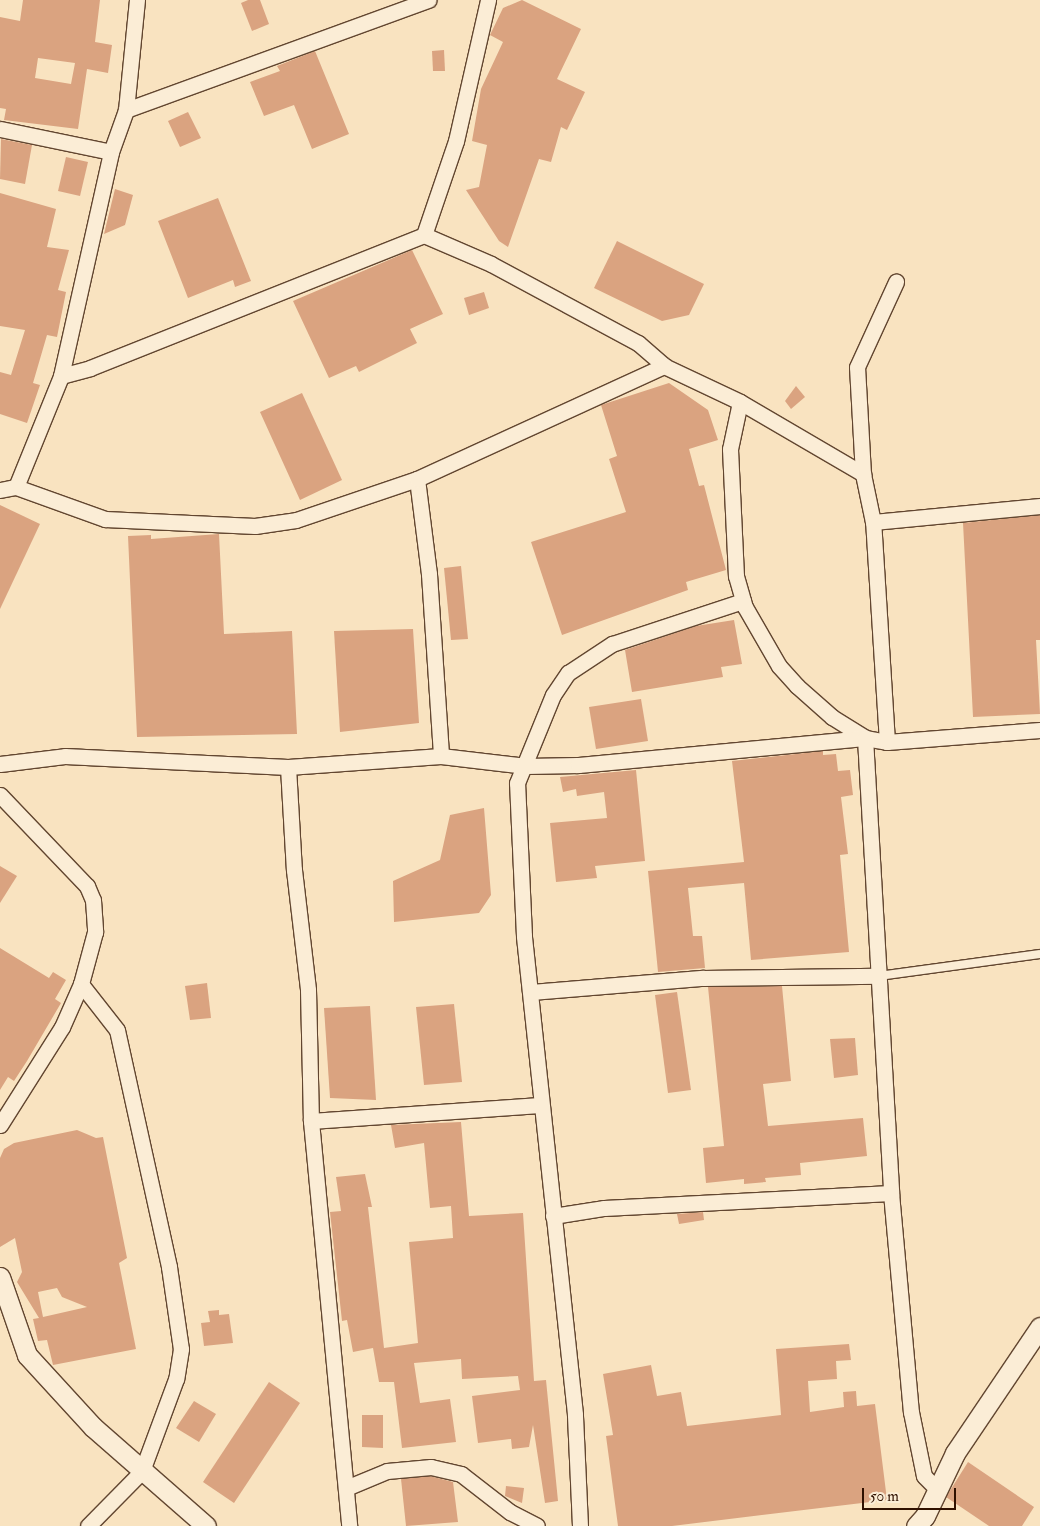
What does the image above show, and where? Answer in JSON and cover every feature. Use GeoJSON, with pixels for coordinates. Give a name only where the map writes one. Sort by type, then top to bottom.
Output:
{"type":"FeatureCollection","features":[{"type":"Feature","properties":{"kind":"street"},"geometry":{"type":"LineString","coordinates":[[16,487],[61,376],[111,152],[126,110],[137,0]]}},
{"type":"Feature","properties":{"kind":"street"},"geometry":{"type":"LineString","coordinates":[[126,110],[429,0]]}},
{"type":"Feature","properties":{"kind":"street"},"geometry":{"type":"LineString","coordinates":[[424,235],[456,141],[488,0]]}},
{"type":"Feature","properties":{"kind":"street"},"geometry":{"type":"LineString","coordinates":[[0,129],[111,152]]}},
{"type":"Feature","properties":{"kind":"street"},"geometry":{"type":"LineString","coordinates":[[61,376],[90,368],[424,235],[491,264],[629,339],[664,366],[740,402],[863,474]]}},
{"type":"Feature","properties":{"kind":"street"},"geometry":{"type":"LineString","coordinates":[[887,742],[873,522],[863,474],[856,367],[896,282]]}},
{"type":"Feature","properties":{"kind":"street"},"geometry":{"type":"LineString","coordinates":[[0,490],[16,487],[104,519],[256,526],[296,520],[417,479],[664,366]]}},
{"type":"Feature","properties":{"kind":"street"},"geometry":{"type":"LineString","coordinates":[[740,402],[730,448],[736,576],[743,602],[779,666],[797,686],[832,718],[865,738]]}},
{"type":"Feature","properties":{"kind":"street"},"geometry":{"type":"LineString","coordinates":[[417,479],[429,574],[440,756]]}},
{"type":"Feature","properties":{"kind":"street"},"geometry":{"type":"LineString","coordinates":[[873,522],[1040,506]]}},
{"type":"Feature","properties":{"kind":"street"},"geometry":{"type":"LineString","coordinates":[[580,1526],[575,1414],[539,1105],[531,992],[524,936],[517,783],[526,766],[553,694],[568,673],[612,644],[743,602]]}},
{"type":"Feature","properties":{"kind":"street"},"geometry":{"type":"LineString","coordinates":[[0,764],[65,756],[288,767],[440,756],[526,766],[578,765],[865,738],[887,742],[1040,730]]}},
{"type":"Feature","properties":{"kind":"street"},"geometry":{"type":"LineString","coordinates":[[865,738],[891,1193],[911,1412],[924,1476],[938,1490]]}},
{"type":"Feature","properties":{"kind":"street"},"geometry":{"type":"LineString","coordinates":[[288,767],[294,870],[308,990],[311,1121],[348,1526]]}},
{"type":"Feature","properties":{"kind":"street"},"geometry":{"type":"LineString","coordinates":[[0,795],[87,886],[93,900],[95,932],[81,984],[62,1027],[0,1124]]}},
{"type":"Feature","properties":{"kind":"street"},"geometry":{"type":"LineString","coordinates":[[531,992],[703,978],[879,976]]}},
{"type":"Feature","properties":{"kind":"street"},"geometry":{"type":"LineString","coordinates":[[81,984],[117,1030],[169,1267],[181,1349],[176,1379],[142,1471],[88,1526]]}},
{"type":"Feature","properties":{"kind":"street"},"geometry":{"type":"LineString","coordinates":[[311,1121],[539,1105]]}},
{"type":"Feature","properties":{"kind":"street"},"geometry":{"type":"LineString","coordinates":[[553,1216],[604,1208],[891,1193]]}},
{"type":"Feature","properties":{"kind":"street"},"geometry":{"type":"LineString","coordinates":[[0,1277],[27,1356],[93,1427],[206,1526]]}},
{"type":"Feature","properties":{"kind":"street"},"geometry":{"type":"LineString","coordinates":[[916,1526],[938,1490],[955,1453],[1040,1327]]}},
{"type":"Feature","properties":{"kind":"street"},"geometry":{"type":"LineString","coordinates":[[346,1488],[387,1471],[431,1467],[462,1474],[510,1512],[537,1526]]}},
{"type":"Feature","properties":{"kind":"lane"},"geometry":{"type":"LineString","coordinates":[[879,976],[1040,954]]}},
{"type":"Feature","properties":{"kind":"building"},"geometry":{"type":"Polygon","coordinates":[[[23,0],[100,0],[95,42],[112,45],[108,73],[87,69],[78,129],[4,120],[6,109],[0,108],[0,17],[20,21],[23,0]],[[38,58],[35,78],[71,84],[75,63],[38,58]]]}},
{"type":"Feature","properties":{"kind":"building"},"geometry":{"type":"Polygon","coordinates":[[[248,0],[260,0],[269,24],[252,31],[241,3],[248,0]]]}},
{"type":"Feature","properties":{"kind":"building"},"geometry":{"type":"Polygon","coordinates":[[[522,0],[581,29],[557,79],[585,92],[567,130],[561,127],[551,162],[539,159],[508,247],[499,241],[466,190],[479,187],[487,145],[472,141],[481,89],[503,42],[490,35],[503,8],[522,0]]]}},
{"type":"Feature","properties":{"kind":"building"},"geometry":{"type":"Polygon","coordinates":[[[444,50],[445,71],[433,71],[432,51],[444,50]]]}},
{"type":"Feature","properties":{"kind":"building"},"geometry":{"type":"Polygon","coordinates":[[[315,51],[349,134],[312,149],[294,105],[264,116],[250,82],[280,71],[277,66],[315,51]]]}},
{"type":"Feature","properties":{"kind":"building"},"geometry":{"type":"Polygon","coordinates":[[[188,112],[201,138],[180,147],[168,121],[188,112]]]}},
{"type":"Feature","properties":{"kind":"building"},"geometry":{"type":"Polygon","coordinates":[[[1,139],[32,145],[25,184],[0,179],[1,139]]]}},
{"type":"Feature","properties":{"kind":"building"},"geometry":{"type":"Polygon","coordinates":[[[66,157],[88,162],[80,196],[58,191],[66,157]]]}},
{"type":"Feature","properties":{"kind":"building"},"geometry":{"type":"Polygon","coordinates":[[[115,189],[133,195],[125,225],[104,234],[115,189]]]}},
{"type":"Feature","properties":{"kind":"building"},"geometry":{"type":"Polygon","coordinates":[[[0,193],[56,209],[47,247],[69,250],[58,290],[66,292],[57,337],[47,335],[33,383],[40,385],[27,423],[0,414],[0,372],[11,375],[25,330],[0,326],[0,193]]]}},
{"type":"Feature","properties":{"kind":"building"},"geometry":{"type":"Polygon","coordinates":[[[218,198],[251,281],[235,287],[233,280],[188,298],[158,221],[218,198]]]}},
{"type":"Feature","properties":{"kind":"building"},"geometry":{"type":"Polygon","coordinates":[[[617,241],[704,284],[689,315],[662,321],[594,288],[617,241]]]}},
{"type":"Feature","properties":{"kind":"building"},"geometry":{"type":"Polygon","coordinates":[[[412,250],[443,314],[410,329],[417,343],[359,372],[356,366],[329,378],[293,301],[412,250]]]}},
{"type":"Feature","properties":{"kind":"building"},"geometry":{"type":"Polygon","coordinates":[[[484,292],[489,308],[469,315],[464,298],[484,292]]]}},
{"type":"Feature","properties":{"kind":"building"},"geometry":{"type":"Polygon","coordinates":[[[669,383],[708,410],[718,440],[689,449],[699,486],[704,485],[726,570],[686,582],[688,590],[562,635],[531,542],[626,512],[609,459],[617,456],[601,405],[669,383]]]}},
{"type":"Feature","properties":{"kind":"building"},"geometry":{"type":"Polygon","coordinates":[[[796,386],[805,397],[791,409],[785,401],[796,386]]]}},
{"type":"Feature","properties":{"kind":"building"},"geometry":{"type":"Polygon","coordinates":[[[302,393],[342,480],[300,500],[260,412],[302,393]]]}},
{"type":"Feature","properties":{"kind":"building"},"geometry":{"type":"Polygon","coordinates":[[[0,505],[40,524],[0,609],[0,505]]]}},
{"type":"Feature","properties":{"kind":"building"},"geometry":{"type":"Polygon","coordinates":[[[1040,515],[1040,640],[1036,640],[1040,714],[973,717],[963,523],[1040,515]]]}},
{"type":"Feature","properties":{"kind":"building"},"geometry":{"type":"Polygon","coordinates":[[[219,534],[224,634],[292,631],[297,734],[137,737],[128,536],[151,535],[151,539],[219,534]]]}},
{"type":"Feature","properties":{"kind":"building"},"geometry":{"type":"Polygon","coordinates":[[[461,566],[468,639],[451,640],[444,568],[461,566]]]}},
{"type":"Feature","properties":{"kind":"building"},"geometry":{"type":"Polygon","coordinates":[[[734,620],[742,664],[721,667],[723,677],[632,692],[625,650],[696,626],[734,620]]]}},
{"type":"Feature","properties":{"kind":"building"},"geometry":{"type":"Polygon","coordinates":[[[413,629],[419,723],[340,732],[334,631],[413,629]]]}},
{"type":"Feature","properties":{"kind":"building"},"geometry":{"type":"Polygon","coordinates":[[[641,699],[648,741],[596,749],[589,707],[641,699]]]}},
{"type":"Feature","properties":{"kind":"building"},"geometry":{"type":"Polygon","coordinates":[[[823,751],[823,755],[836,754],[838,771],[850,770],[853,795],[841,797],[848,854],[840,855],[849,952],[751,960],[744,883],[688,888],[693,936],[702,936],[705,968],[658,972],[648,871],[744,862],[732,761],[823,751]]]}},
{"type":"Feature","properties":{"kind":"building"},"geometry":{"type":"Polygon","coordinates":[[[636,770],[645,861],[595,866],[597,878],[556,882],[550,823],[607,818],[604,792],[577,796],[576,789],[563,792],[560,777],[636,770]]]}},
{"type":"Feature","properties":{"kind":"building"},"geometry":{"type":"Polygon","coordinates":[[[484,808],[491,895],[479,913],[394,922],[393,881],[440,860],[450,815],[484,808]]]}},
{"type":"Feature","properties":{"kind":"building"},"geometry":{"type":"Polygon","coordinates":[[[0,866],[17,876],[0,903],[0,866]]]}},
{"type":"Feature","properties":{"kind":"building"},"geometry":{"type":"Polygon","coordinates":[[[0,948],[49,978],[53,972],[66,980],[55,999],[61,1003],[27,1061],[14,1081],[8,1077],[0,1090],[0,948]]]}},
{"type":"Feature","properties":{"kind":"building"},"geometry":{"type":"Polygon","coordinates":[[[207,983],[211,1018],[190,1020],[185,986],[207,983]]]}},
{"type":"Feature","properties":{"kind":"building"},"geometry":{"type":"Polygon","coordinates":[[[782,986],[791,1081],[763,1084],[768,1126],[863,1118],[867,1156],[800,1163],[801,1175],[765,1178],[766,1182],[744,1184],[744,1179],[706,1183],[703,1148],[724,1146],[708,987],[782,986]]]}},
{"type":"Feature","properties":{"kind":"building"},"geometry":{"type":"Polygon","coordinates":[[[677,992],[691,1090],[668,1093],[655,995],[677,992]]]}},
{"type":"Feature","properties":{"kind":"building"},"geometry":{"type":"Polygon","coordinates":[[[454,1004],[462,1082],[424,1085],[416,1007],[454,1004]]]}},
{"type":"Feature","properties":{"kind":"building"},"geometry":{"type":"Polygon","coordinates":[[[370,1006],[376,1100],[330,1098],[324,1008],[370,1006]]]}},
{"type":"Feature","properties":{"kind":"building"},"geometry":{"type":"Polygon","coordinates":[[[855,1038],[858,1075],[834,1078],[830,1039],[855,1038]]]}},
{"type":"Feature","properties":{"kind":"building"},"geometry":{"type":"Polygon","coordinates":[[[461,1122],[469,1216],[523,1213],[534,1381],[546,1380],[558,1501],[545,1503],[533,1425],[529,1447],[512,1449],[511,1439],[478,1443],[472,1396],[520,1390],[518,1376],[462,1379],[461,1359],[414,1363],[420,1403],[450,1399],[456,1442],[402,1448],[394,1382],[379,1382],[373,1348],[353,1352],[347,1320],[342,1321],[330,1212],[341,1211],[336,1177],[365,1174],[372,1207],[368,1207],[384,1348],[418,1343],[409,1242],[453,1238],[451,1206],[430,1208],[424,1143],[395,1148],[391,1125],[461,1122]]]}},
{"type":"Feature","properties":{"kind":"building"},"geometry":{"type":"Polygon","coordinates":[[[77,1130],[96,1138],[103,1137],[127,1258],[119,1263],[136,1349],[53,1365],[47,1340],[38,1341],[33,1319],[39,1318],[17,1282],[22,1272],[15,1238],[0,1247],[0,1158],[4,1149],[14,1143],[77,1130]],[[57,1288],[38,1292],[43,1317],[87,1307],[62,1297],[57,1288]]]}},
{"type":"Feature","properties":{"kind":"building"},"geometry":{"type":"Polygon","coordinates":[[[703,1212],[704,1220],[679,1224],[677,1214],[703,1212]]]}},
{"type":"Feature","properties":{"kind":"building"},"geometry":{"type":"Polygon","coordinates":[[[219,1310],[219,1315],[229,1314],[233,1343],[204,1346],[201,1323],[210,1322],[208,1311],[219,1310]]]}},
{"type":"Feature","properties":{"kind":"building"},"geometry":{"type":"Polygon","coordinates":[[[849,1344],[851,1360],[836,1361],[837,1379],[808,1381],[810,1412],[844,1407],[843,1392],[856,1391],[857,1406],[875,1404],[887,1500],[672,1526],[618,1526],[606,1436],[613,1435],[603,1374],[651,1365],[657,1396],[681,1392],[687,1426],[781,1415],[776,1349],[849,1344]]]}},
{"type":"Feature","properties":{"kind":"building"},"geometry":{"type":"Polygon","coordinates":[[[269,1382],[300,1403],[234,1503],[203,1482],[269,1382]]]}},
{"type":"Feature","properties":{"kind":"building"},"geometry":{"type":"Polygon","coordinates":[[[194,1401],[216,1414],[199,1442],[176,1428],[194,1401]]]}},
{"type":"Feature","properties":{"kind":"building"},"geometry":{"type":"Polygon","coordinates":[[[362,1415],[383,1415],[383,1448],[362,1447],[362,1415]]]}},
{"type":"Feature","properties":{"kind":"building"},"geometry":{"type":"Polygon","coordinates":[[[968,1462],[1034,1507],[1022,1526],[989,1526],[946,1497],[968,1462]]]}},
{"type":"Feature","properties":{"kind":"building"},"geometry":{"type":"Polygon","coordinates":[[[430,1476],[453,1482],[458,1522],[406,1526],[401,1479],[430,1476]]]}},
{"type":"Feature","properties":{"kind":"building"},"geometry":{"type":"Polygon","coordinates":[[[506,1486],[524,1488],[522,1503],[505,1496],[506,1486]]]}}]}
